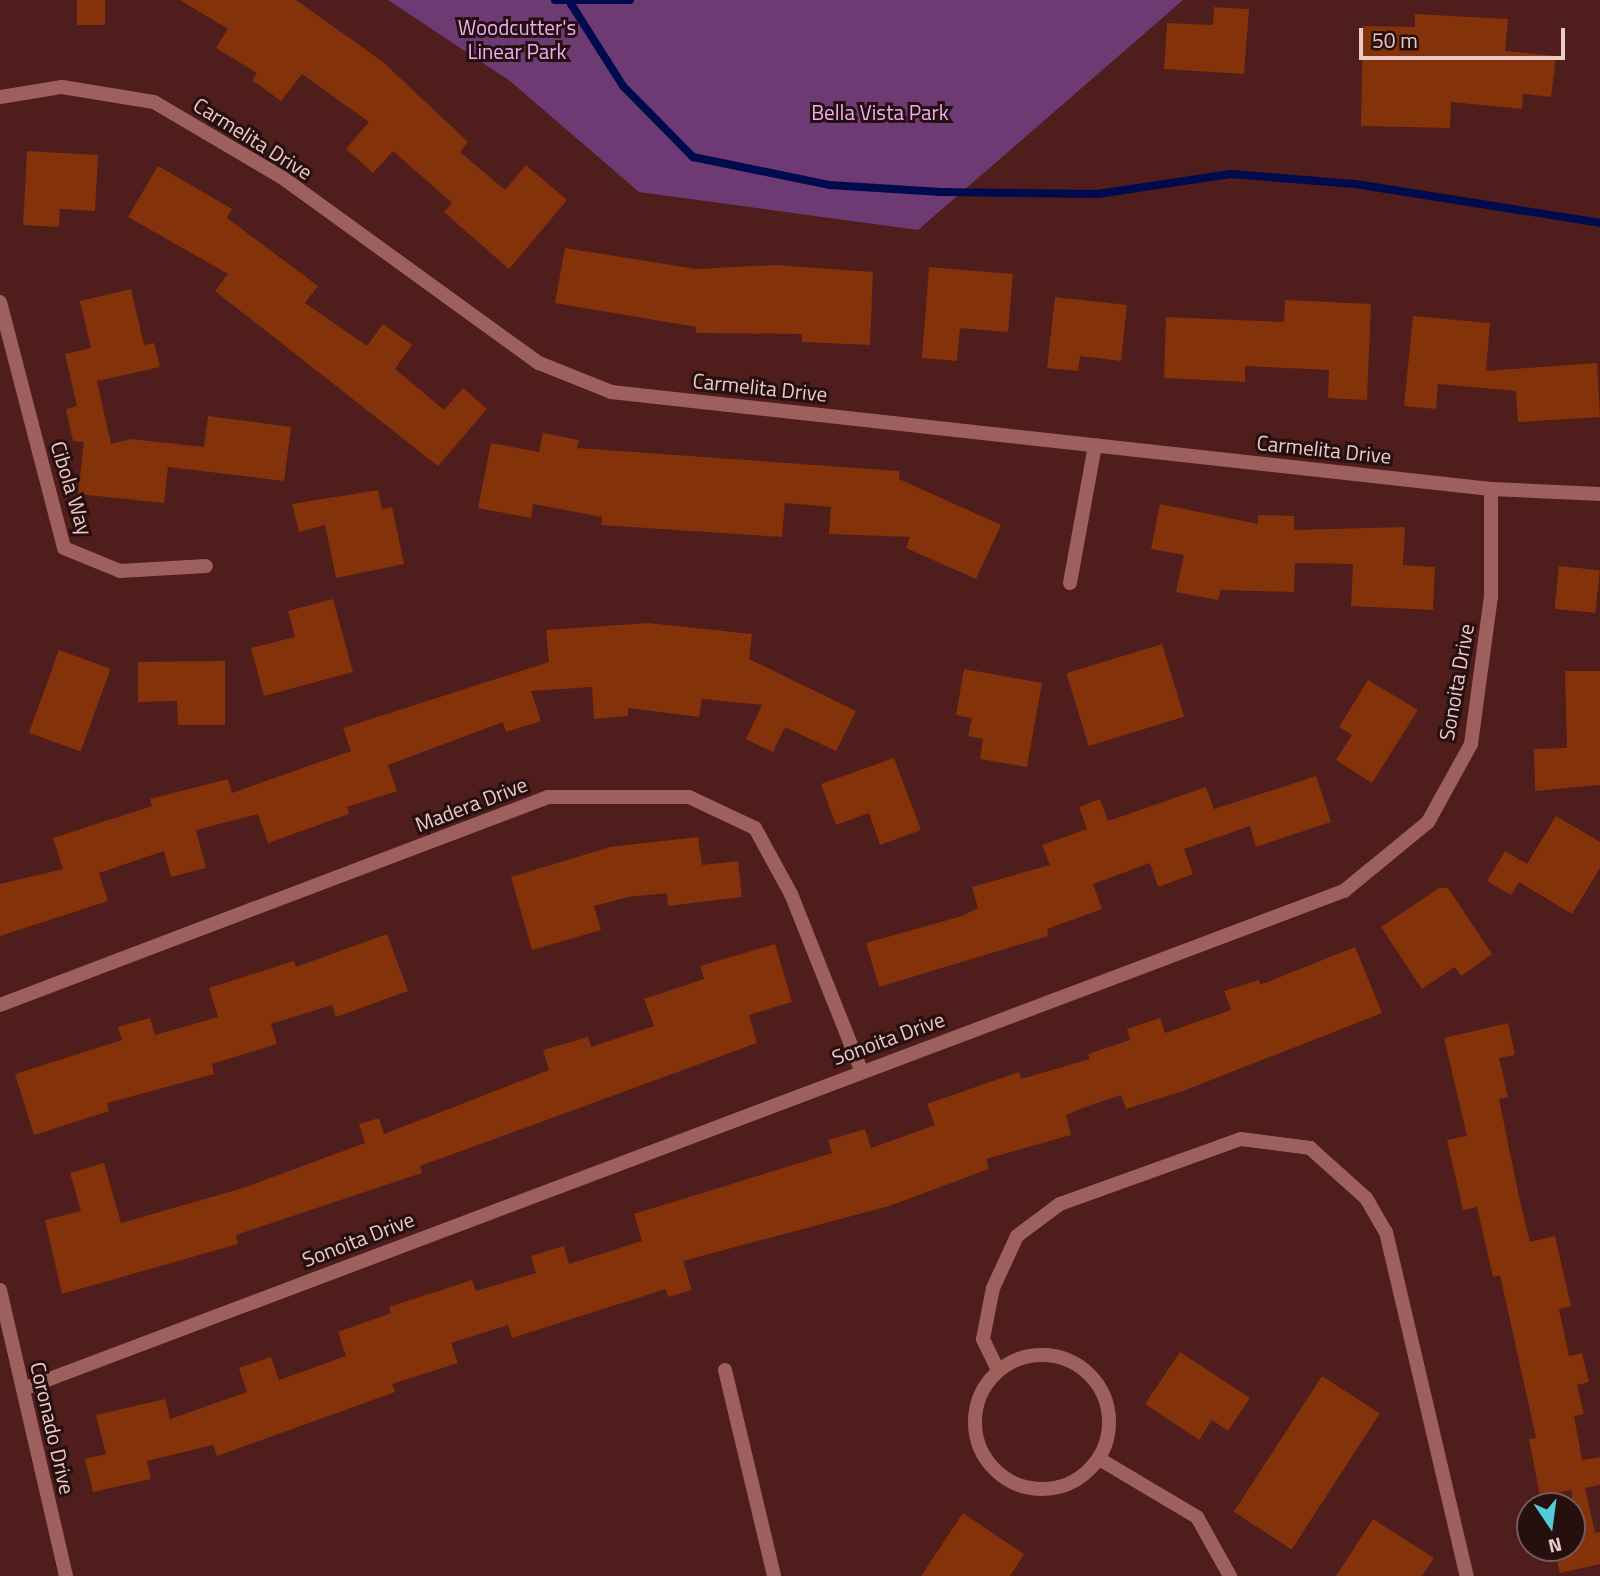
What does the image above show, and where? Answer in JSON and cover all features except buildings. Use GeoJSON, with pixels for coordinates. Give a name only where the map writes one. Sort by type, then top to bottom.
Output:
{"type":"FeatureCollection","features":[{"type":"Feature","properties":{"kind":"street","name":"Carmelita Drive"},"geometry":{"type":"LineString","coordinates":[[0,97],[62,87],[154,102],[283,178],[539,363],[611,392],[1491,489],[1600,494]]}},
{"type":"Feature","properties":{"kind":"street","name":"Cibola Way"},"geometry":{"type":"LineString","coordinates":[[0,302],[64,548],[120,571],[206,566]]}},
{"type":"Feature","properties":{"kind":"street"},"geometry":{"type":"LineString","coordinates":[[1070,583],[1095,445]]}},
{"type":"Feature","properties":{"kind":"street","name":"Sonoita Drive"},"geometry":{"type":"LineString","coordinates":[[23,1389],[861,1070],[1344,891],[1428,822],[1471,744],[1491,597],[1491,489]]}},
{"type":"Feature","properties":{"kind":"street","name":"Madera Drive"},"geometry":{"type":"LineString","coordinates":[[0,1005],[548,797],[689,797],[755,828],[791,894],[861,1070]]}},
{"type":"Feature","properties":{"kind":"street"},"geometry":{"type":"LineString","coordinates":[[997,1368],[983,1339],[993,1287],[1017,1236],[1060,1204],[1241,1139],[1310,1149],[1366,1198],[1386,1232],[1467,1576]]}},
{"type":"Feature","properties":{"kind":"street","name":"Coronado Drive"},"geometry":{"type":"LineString","coordinates":[[0,1290],[66,1576]]}},
{"type":"Feature","properties":{"kind":"street"},"geometry":{"type":"LineString","coordinates":[[1041,1352],[1090,1370],[1112,1415],[1101,1460],[1056,1491],[1005,1481],[980,1455],[974,1403],[997,1368],[1041,1352]]}},
{"type":"Feature","properties":{"kind":"street"},"geometry":{"type":"LineString","coordinates":[[725,1370],[774,1576]]}},
{"type":"Feature","properties":{"kind":"street"},"geometry":{"type":"LineString","coordinates":[[1101,1460],[1197,1517],[1230,1576]]}},
{"type":"Feature","properties":{"kind":"green space","name":"Bella Vista Park"},"geometry":{"type":"Polygon","coordinates":[[[388,0],[1183,0],[918,230],[639,192],[510,81],[388,0]]]}},
{"type":"Feature","properties":{"kind":"waterway"},"geometry":{"type":"LineString","coordinates":[[555,0],[630,0]]}},
{"type":"Feature","properties":{"kind":"waterway"},"geometry":{"type":"LineString","coordinates":[[571,4],[623,86],[693,157],[830,185],[941,192],[1098,194],[1231,174],[1355,184],[1600,223]]}},
{"type":"Feature","properties":{"kind":"park label","name":"Woodcutter's Linear Park"},"geometry":{"type":"Point","coordinates":[517,39]}}]}
